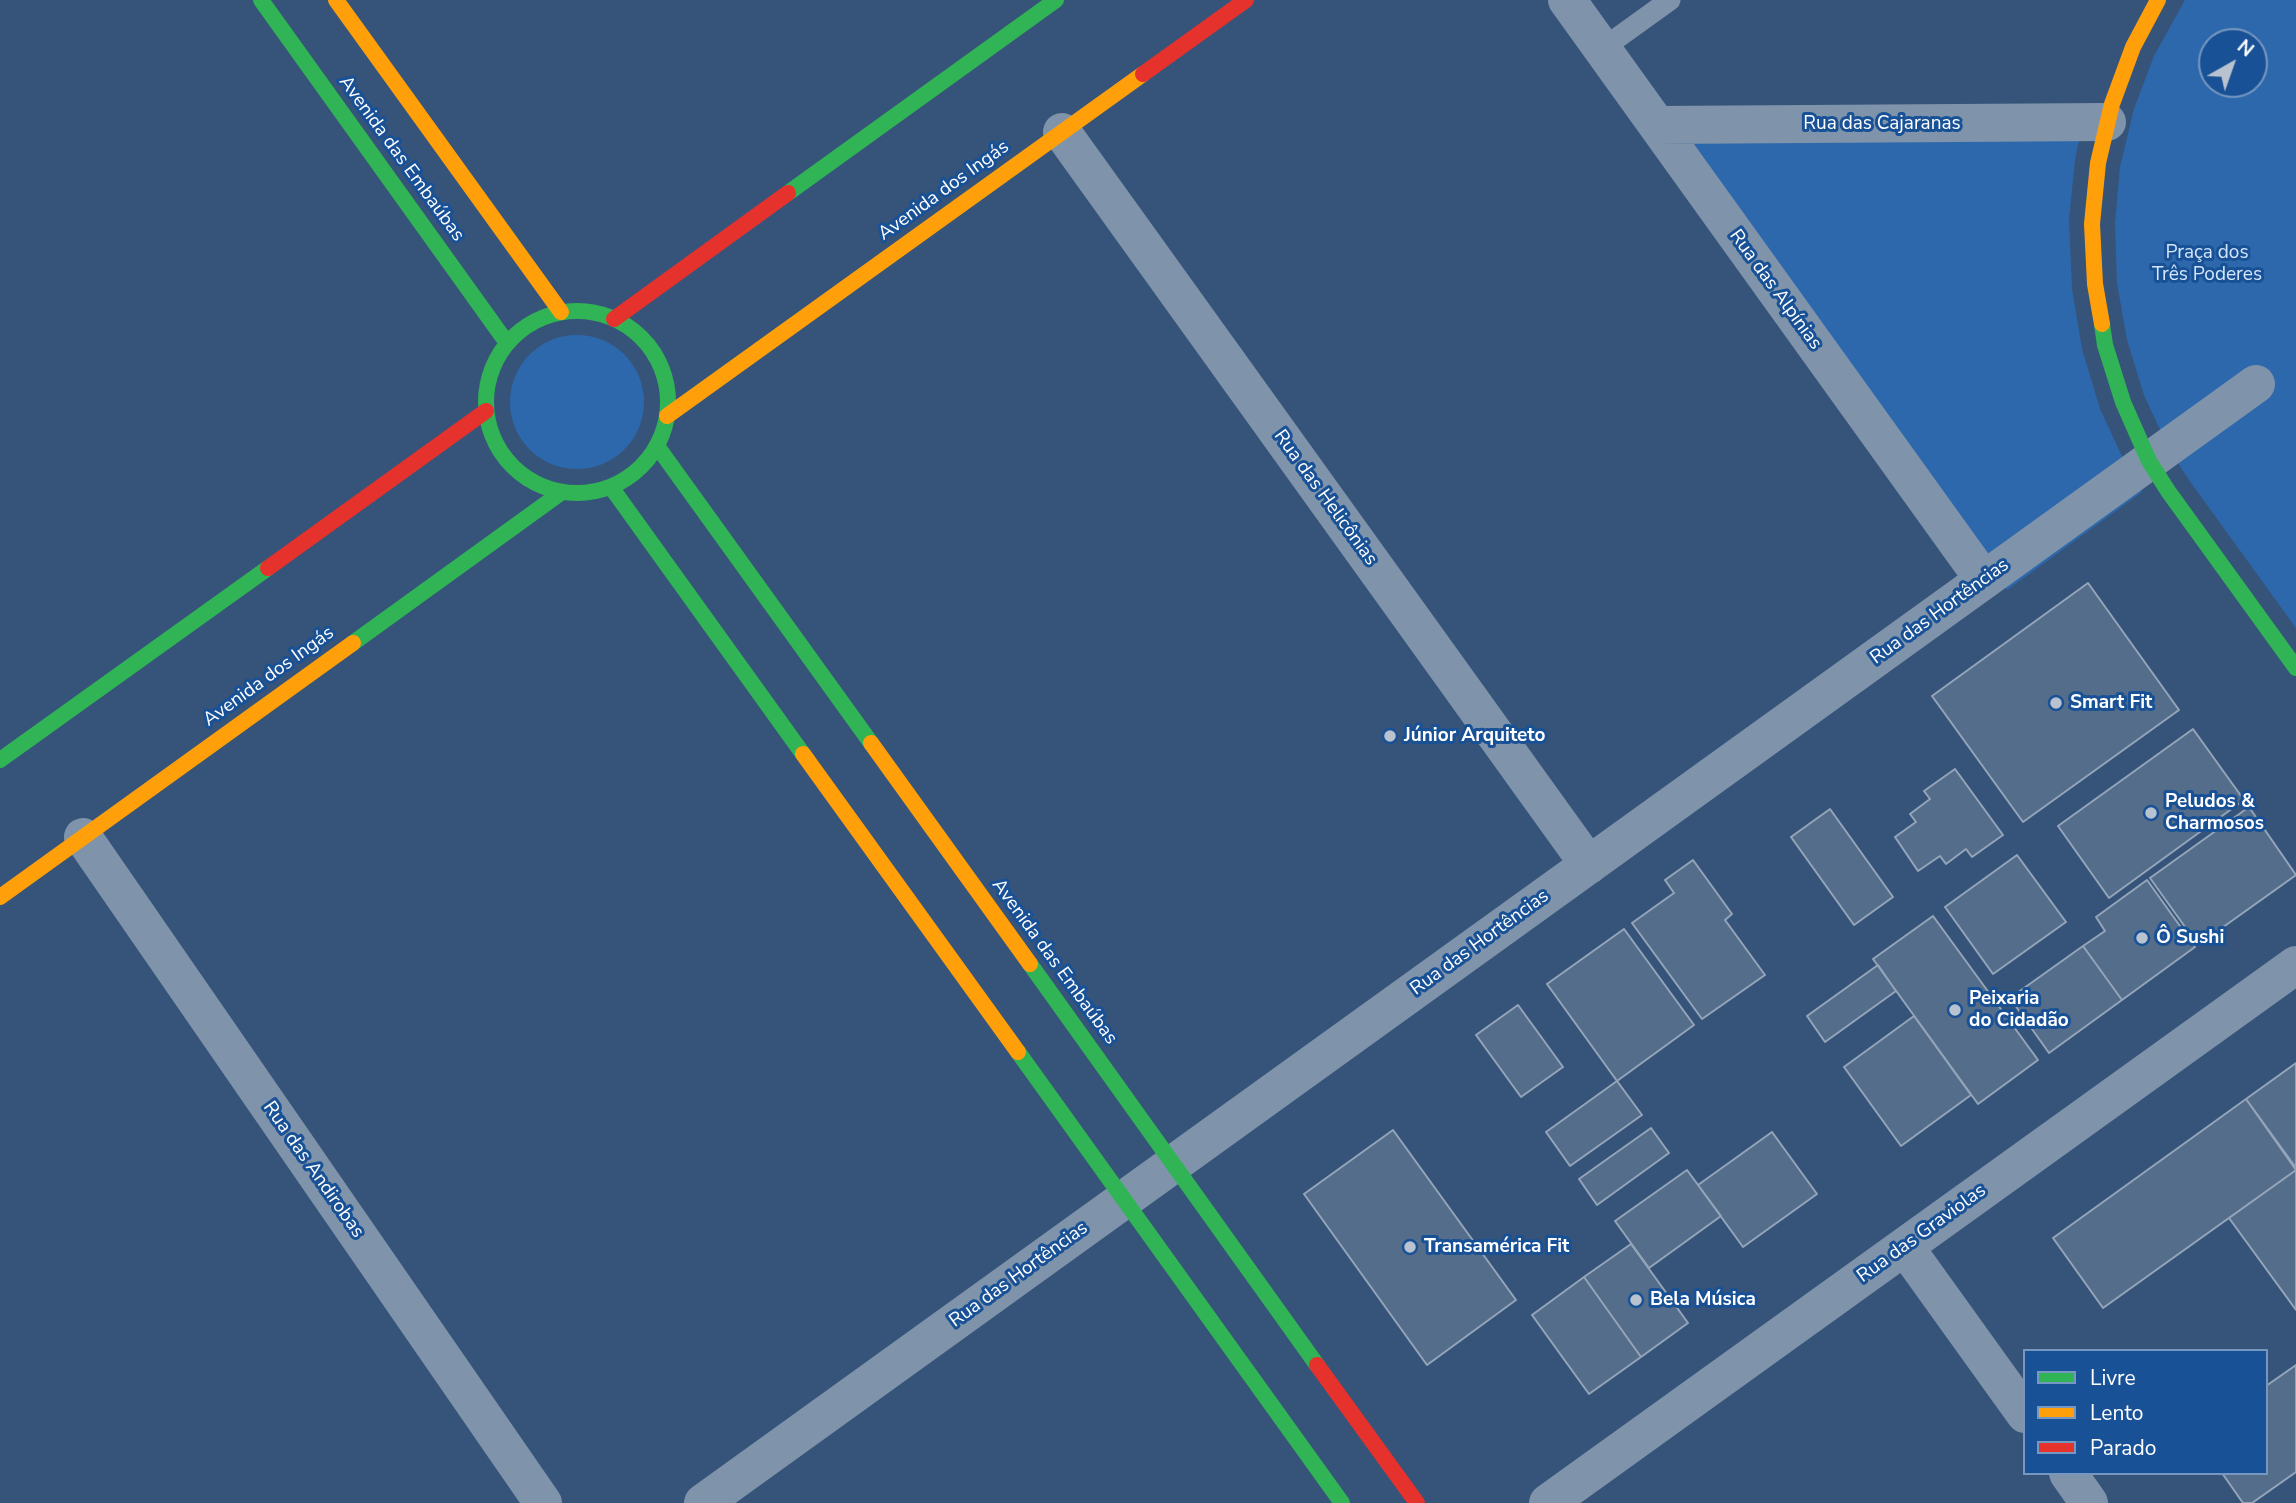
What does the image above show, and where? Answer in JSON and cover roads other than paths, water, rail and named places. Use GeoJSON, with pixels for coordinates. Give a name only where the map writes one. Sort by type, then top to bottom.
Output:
{"type":"FeatureCollection","features":[{"type":"Feature","properties":{"kind":"street","name":"Avenida das Embaúbas"},"geometry":{"type":"LineString","coordinates":[[261,0],[507,343]]}},
{"type":"Feature","properties":{"kind":"street","name":"Avenida das Embaúbas"},"geometry":{"type":"LineString","coordinates":[[336,0],[561,312]]}},
{"type":"Feature","properties":{"kind":"street"},"geometry":{"type":"LineString","coordinates":[[614,319],[1056,0]]}},
{"type":"Feature","properties":{"kind":"street","name":"Avenida dos Ingás"},"geometry":{"type":"LineString","coordinates":[[667,416],[1246,0]]}},
{"type":"Feature","properties":{"kind":"street","name":"Rua das Alpínias"},"geometry":{"type":"LineString","coordinates":[[1567,0],[1984,580]]}},
{"type":"Feature","properties":{"kind":"street"},"geometry":{"type":"LineString","coordinates":[[2158,0],[2133,47],[2112,104],[2098,163],[2092,224],[2095,284],[2105,345],[2123,402],[2150,461],[2168,491],[2296,668]]}},
{"type":"Feature","properties":{"kind":"street","name":"Rua das Cajaranas"},"geometry":{"type":"LineString","coordinates":[[1657,125],[2107,122]]}},
{"type":"Feature","properties":{"kind":"street","name":"Rua das Helicônias"},"geometry":{"type":"LineString","coordinates":[[1062,132],[1589,865]]}},
{"type":"Feature","properties":{"kind":"street"},"geometry":{"type":"LineString","coordinates":[[587,311],[614,319],[631,328],[648,345],[660,364],[667,386],[664,431],[640,469],[611,487],[578,494],[562,492],[532,482],[512,467],[496,446],[487,423],[485,398],[489,373],[500,351],[517,332],[538,318],[561,312],[587,311]]}},
{"type":"Feature","properties":{"kind":"street","name":"Rua das Hortências"},"geometry":{"type":"LineString","coordinates":[[703,1503],[2256,384]]}},
{"type":"Feature","properties":{"kind":"street"},"geometry":{"type":"LineString","coordinates":[[5,747],[486,411]]}},
{"type":"Feature","properties":{"kind":"street","name":"Avenida das Embaúbas"},"geometry":{"type":"LineString","coordinates":[[657,446],[1417,1503]]}},
{"type":"Feature","properties":{"kind":"street"},"geometry":{"type":"LineString","coordinates":[[611,487],[1342,1503]]}},
{"type":"Feature","properties":{"kind":"street","name":"Avenida dos Ingás"},"geometry":{"type":"LineString","coordinates":[[0,897],[562,492]]}},
{"type":"Feature","properties":{"kind":"street","name":"Rua das Andirobas"},"geometry":{"type":"LineString","coordinates":[[83,837],[542,1503]]}},
{"type":"Feature","properties":{"kind":"street","name":"Rua das Graviolas"},"geometry":{"type":"LineString","coordinates":[[1549,1503],[2296,965]]}},
{"type":"Feature","properties":{"kind":"street"},"geometry":{"type":"LineString","coordinates":[[1905,1247],[2023,1411]]}},
{"type":"Feature","properties":{"kind":"street"},"geometry":{"type":"LineString","coordinates":[[2069,1475],[2089,1503]]}},
{"type":"Feature","properties":{"kind":"lane"},"geometry":{"type":"LineString","coordinates":[[1602,49],[1670,0]]}},
{"type":"Feature","properties":{"kind":"place","name":"Smart Fit"},"geometry":{"type":"Point","coordinates":[2056,703]}},
{"type":"Feature","properties":{"kind":"place","name":"Júnior Arquiteto"},"geometry":{"type":"Point","coordinates":[1390,736]}},
{"type":"Feature","properties":{"kind":"place","name":"Peludos & Charmosos"},"geometry":{"type":"Point","coordinates":[2151,813]}},
{"type":"Feature","properties":{"kind":"place","name":"Ô Sushi"},"geometry":{"type":"Point","coordinates":[2142,938]}},
{"type":"Feature","properties":{"kind":"place","name":"Peixaria do Cidadão"},"geometry":{"type":"Point","coordinates":[1955,1010]}},
{"type":"Feature","properties":{"kind":"place","name":"Transamérica Fit"},"geometry":{"type":"Point","coordinates":[1410,1247]}},
{"type":"Feature","properties":{"kind":"place","name":"Bela Música"},"geometry":{"type":"Point","coordinates":[1636,1300]}},
{"type":"Feature","properties":{"kind":"park label","name":"Praça dos Três Poderes"},"geometry":{"type":"Point","coordinates":[2207,264]}}]}
